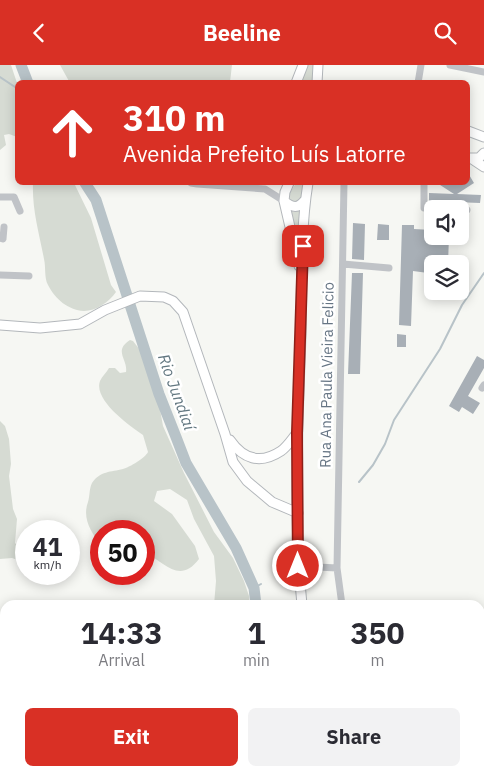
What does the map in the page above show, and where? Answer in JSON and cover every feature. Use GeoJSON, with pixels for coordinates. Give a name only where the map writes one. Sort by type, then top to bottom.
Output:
{"type":"FeatureCollection","features":[{"type":"Feature","properties":{"kind":"main road"},"geometry":{"type":"LineString","coordinates":[[297,80],[303,65]]}},
{"type":"Feature","properties":{"kind":"main road"},"geometry":{"type":"LineString","coordinates":[[317,80],[318,65]]}},
{"type":"Feature","properties":{"kind":"main road"},"geometry":{"type":"LineString","coordinates":[[470,132],[483,135]]}},
{"type":"Feature","properties":{"kind":"main road"},"geometry":{"type":"LineString","coordinates":[[470,158],[479,157],[484,153]]}},
{"type":"Feature","properties":{"kind":"main road"},"geometry":{"type":"LineString","coordinates":[[470,158],[484,167]]}},
{"type":"Feature","properties":{"kind":"main road"},"geometry":{"type":"LineString","coordinates":[[289,185],[285,192],[284,201],[302,283]]}},
{"type":"Feature","properties":{"kind":"main road"},"geometry":{"type":"LineString","coordinates":[[301,600],[298,566],[297,433],[305,200],[308,186]]}},
{"type":"Feature","properties":{"kind":"main road"},"geometry":{"type":"LineString","coordinates":[[284,201],[290,206],[295,207],[300,206],[305,200]]}},
{"type":"Feature","properties":{"kind":"main road"},"geometry":{"type":"LineString","coordinates":[[0,325],[40,328],[80,324],[105,310],[140,296],[164,297],[173,301],[183,312],[226,434],[233,462],[247,481],[272,502],[298,513]]}},
{"type":"Feature","properties":{"kind":"main road"},"geometry":{"type":"LineString","coordinates":[[226,434],[235,448],[243,455],[251,458],[268,457],[282,450],[297,433]]}},
{"type":"Feature","properties":{"kind":"street"},"geometry":{"type":"LineString","coordinates":[[418,80],[421,65]]}},
{"type":"Feature","properties":{"kind":"street"},"geometry":{"type":"LineString","coordinates":[[450,65],[484,72]]}},
{"type":"Feature","properties":{"kind":"street"},"geometry":{"type":"LineString","coordinates":[[196,185],[265,189],[284,201]]}},
{"type":"Feature","properties":{"kind":"street","name":"Rua Ana Paula Vieira Felicio"},"geometry":{"type":"LineString","coordinates":[[341,600],[337,568],[338,417],[344,185]]}},
{"type":"Feature","properties":{"kind":"street"},"geometry":{"type":"LineString","coordinates":[[424,185],[424,200]]}},
{"type":"Feature","properties":{"kind":"street"},"geometry":{"type":"LineString","coordinates":[[0,197],[14,197],[20,211]]}},
{"type":"Feature","properties":{"kind":"street"},"geometry":{"type":"LineString","coordinates":[[0,238],[3,239],[6,227]]}},
{"type":"Feature","properties":{"kind":"street"},"geometry":{"type":"LineString","coordinates":[[343,264],[389,268]]}},
{"type":"Feature","properties":{"kind":"street"},"geometry":{"type":"LineString","coordinates":[[0,275],[29,276]]}},
{"type":"Feature","properties":{"kind":"street"},"geometry":{"type":"LineString","coordinates":[[298,566],[337,568]]}},
{"type":"Feature","properties":{"kind":"shaded area"},"geometry":{"type":"Polygon","coordinates":[[[0,65],[11,65],[16,80],[15,136],[9,134],[4,135],[6,145],[0,150],[0,65]]]}},
{"type":"Feature","properties":{"kind":"shaded area"},"geometry":{"type":"Polygon","coordinates":[[[60,65],[232,65],[230,80],[68,80],[60,65]]]}},
{"type":"Feature","properties":{"kind":"shaded area"},"geometry":{"type":"Polygon","coordinates":[[[307,65],[313,65],[313,80],[301,80],[307,65]]]}},
{"type":"Feature","properties":{"kind":"shaded area"},"geometry":{"type":"Polygon","coordinates":[[[33,185],[75,185],[91,218],[111,285],[116,292],[98,308],[84,311],[67,306],[54,295],[48,285],[33,185]]]}},
{"type":"Feature","properties":{"kind":"shaded area"},"geometry":{"type":"Polygon","coordinates":[[[295,185],[305,185],[303,198],[298,202],[292,202],[289,194],[295,185]]]}},
{"type":"Feature","properties":{"kind":"shaded area"},"geometry":{"type":"Polygon","coordinates":[[[301,210],[301,253],[288,213],[301,210]]]}},
{"type":"Feature","properties":{"kind":"shaded area"},"geometry":{"type":"Polygon","coordinates":[[[130,340],[133,341],[154,376],[163,426],[214,532],[233,558],[244,581],[249,600],[214,600],[216,581],[214,556],[194,519],[187,500],[170,489],[157,491],[154,501],[172,514],[195,546],[199,559],[192,567],[178,571],[155,558],[155,520],[90,520],[90,528],[88,525],[86,508],[91,485],[95,479],[106,473],[129,466],[148,452],[143,435],[114,412],[102,396],[99,388],[102,377],[109,368],[115,368],[120,373],[126,372],[122,348],[130,340]]]}},
{"type":"Feature","properties":{"kind":"shaded area"},"geometry":{"type":"Polygon","coordinates":[[[0,421],[5,426],[9,439],[11,464],[9,476],[13,509],[17,519],[15,520],[15,559],[0,559],[0,421]]]}},
{"type":"Feature","properties":{"kind":"building"},"geometry":{"type":"Polygon","coordinates":[[[470,176],[474,183],[457,194],[481,195],[480,203],[469,203],[469,200],[429,200],[429,193],[454,194],[440,185],[470,185],[470,176]]]}},
{"type":"Feature","properties":{"kind":"building"},"geometry":{"type":"Polygon","coordinates":[[[353,223],[365,224],[364,260],[352,259],[353,223]]]}},
{"type":"Feature","properties":{"kind":"building"},"geometry":{"type":"Polygon","coordinates":[[[378,224],[389,225],[389,240],[377,240],[378,224]]]}},
{"type":"Feature","properties":{"kind":"building"},"geometry":{"type":"Polygon","coordinates":[[[402,225],[414,225],[414,229],[424,230],[424,245],[449,245],[448,255],[424,255],[424,272],[413,271],[411,326],[399,325],[402,225]]]}},
{"type":"Feature","properties":{"kind":"building"},"geometry":{"type":"Polygon","coordinates":[[[352,273],[363,273],[360,374],[348,374],[352,273]]]}},
{"type":"Feature","properties":{"kind":"building"},"geometry":{"type":"Polygon","coordinates":[[[397,334],[406,335],[406,347],[397,347],[397,334]]]}},
{"type":"Feature","properties":{"kind":"building"},"geometry":{"type":"Polygon","coordinates":[[[477,356],[484,360],[484,368],[468,396],[480,403],[473,414],[462,407],[459,412],[449,406],[477,356]]]}},
{"type":"Feature","properties":{"kind":"waterway","name":"Rio Jundiaí"},"geometry":{"type":"LineString","coordinates":[[21,65],[27,80]]}},
{"type":"Feature","properties":{"kind":"waterway"},"geometry":{"type":"LineString","coordinates":[[0,77],[15,87]]}},
{"type":"Feature","properties":{"kind":"waterway","name":"Rio Jundiaí"},"geometry":{"type":"LineString","coordinates":[[86,185],[96,200],[159,394],[186,463],[236,548],[254,588],[255,600]]}},
{"type":"Feature","properties":{"kind":"waterway"},"geometry":{"type":"LineString","coordinates":[[359,482],[373,465],[385,444],[394,420],[440,349],[462,305],[484,273]]}},
{"type":"Feature","properties":{"kind":"waterway"},"geometry":{"type":"LineString","coordinates":[[254,588],[261,584]]}},
{"type":"Feature","properties":{"kind":"route"},"geometry":{"type":"LineString","coordinates":[[298,566],[297,433],[303,246]]}}]}
